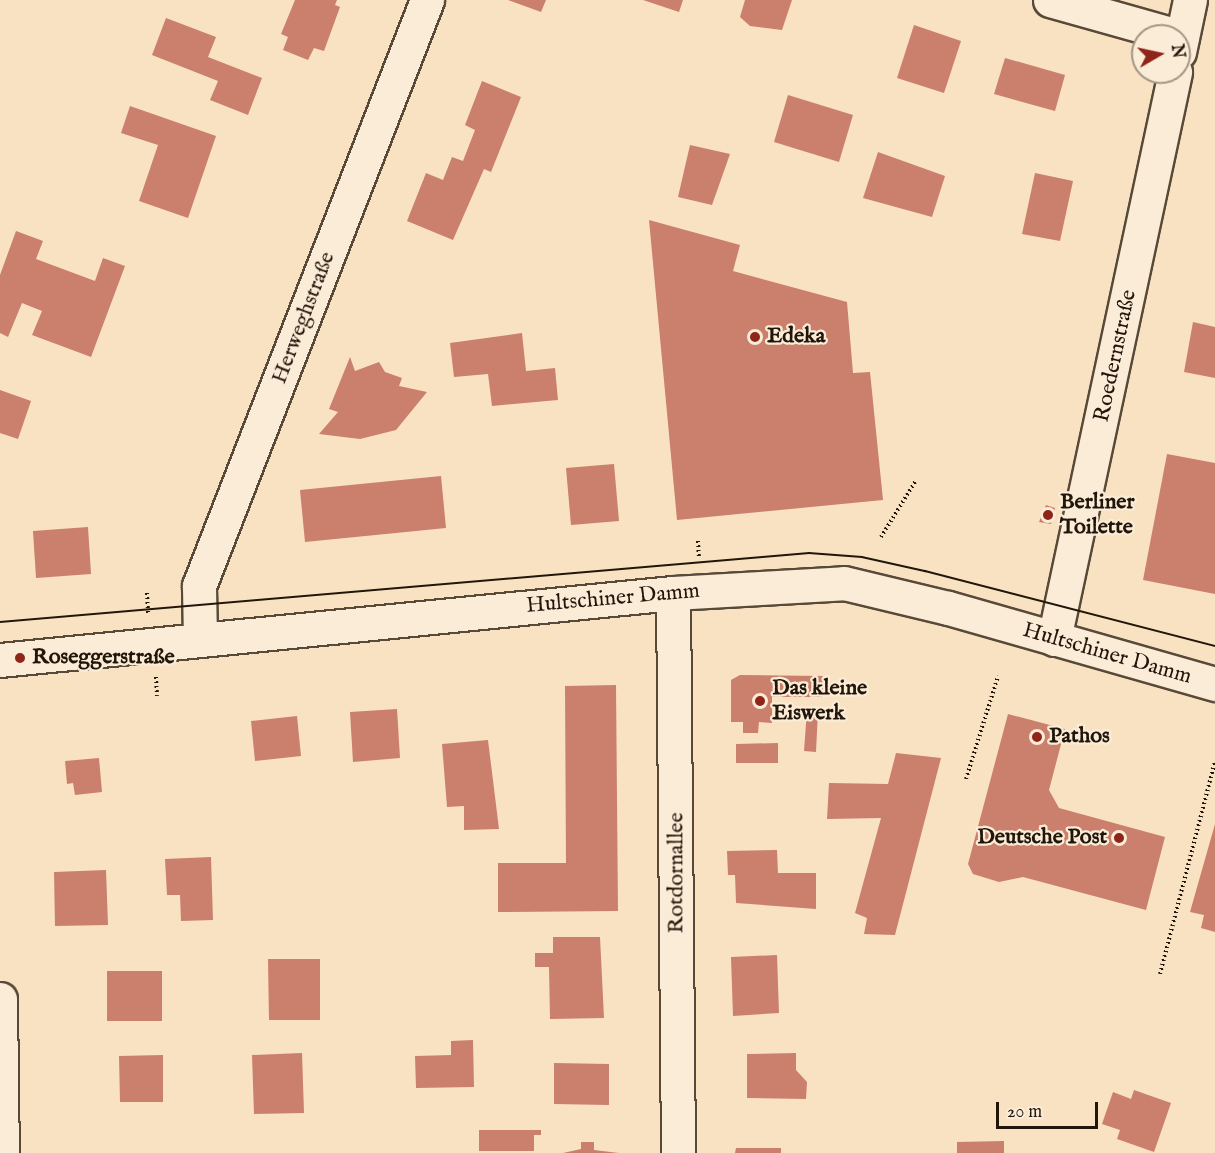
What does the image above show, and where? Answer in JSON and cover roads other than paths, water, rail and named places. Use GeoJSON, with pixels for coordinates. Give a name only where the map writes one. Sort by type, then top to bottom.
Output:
{"type":"FeatureCollection","features":[{"type":"Feature","properties":{"kind":"street","name":"Herweghstraße"},"geometry":{"type":"LineString","coordinates":[[201,639],[200,586],[427,0]]}},
{"type":"Feature","properties":{"kind":"street"},"geometry":{"type":"LineString","coordinates":[[1050,0],[1131,27]]}},
{"type":"Feature","properties":{"kind":"street"},"geometry":{"type":"LineString","coordinates":[[1185,24],[1190,0]]}},
{"type":"Feature","properties":{"kind":"street","name":"Roedernstraße"},"geometry":{"type":"LineString","coordinates":[[1054,639],[1172,84]]}},
{"type":"Feature","properties":{"kind":"street","name":"Hultschiner Damm"},"geometry":{"type":"LineString","coordinates":[[0,660],[673,593],[844,584],[1215,684]]}},
{"type":"Feature","properties":{"kind":"street","name":"Rotdornallee"},"geometry":{"type":"LineString","coordinates":[[673,593],[678,1153]]}},
{"type":"Feature","properties":{"kind":"street"},"geometry":{"type":"LineString","coordinates":[[0,999],[2,1153]]}},
{"type":"Feature","properties":{"kind":"tram line"},"geometry":{"type":"LineString","coordinates":[[0,622],[809,553],[862,557],[925,571],[1215,646]]}},
{"type":"Feature","properties":{"kind":"place","name":"Edeka"},"geometry":{"type":"Point","coordinates":[755,337]}},
{"type":"Feature","properties":{"kind":"place","name":"Berliner Toilette"},"geometry":{"type":"Point","coordinates":[1048,515]}},
{"type":"Feature","properties":{"kind":"place","name":"Roseggerstraße"},"geometry":{"type":"Point","coordinates":[20,658]}},
{"type":"Feature","properties":{"kind":"place","name":"Das kleine Eiswerk"},"geometry":{"type":"Point","coordinates":[760,701]}},
{"type":"Feature","properties":{"kind":"place","name":"Pathos"},"geometry":{"type":"Point","coordinates":[1037,737]}},
{"type":"Feature","properties":{"kind":"place","name":"Deutsche Post"},"geometry":{"type":"Point","coordinates":[1119,838]}}]}
